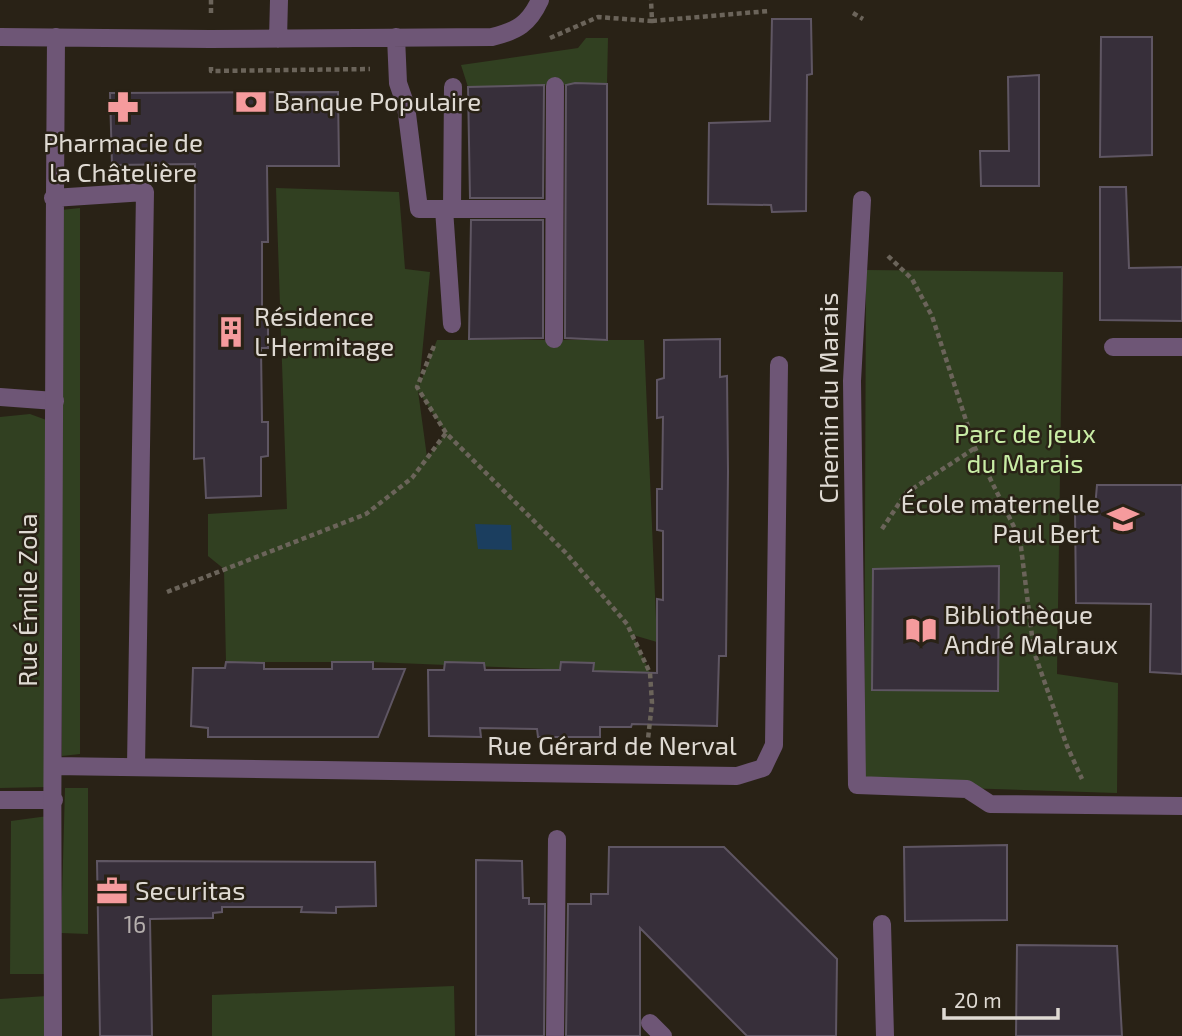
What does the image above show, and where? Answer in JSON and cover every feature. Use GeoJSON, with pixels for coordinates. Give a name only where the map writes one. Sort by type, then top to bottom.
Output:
{"type":"FeatureCollection","features":[{"type":"Feature","properties":{"kind":"street"},"geometry":{"type":"LineString","coordinates":[[278,39],[279,0]]}},
{"type":"Feature","properties":{"kind":"street"},"geometry":{"type":"LineString","coordinates":[[0,37],[492,37],[516,31],[532,19],[540,0]]}},
{"type":"Feature","properties":{"kind":"street","name":"Rue Émile Zola"},"geometry":{"type":"LineString","coordinates":[[53,1036],[50,886],[54,800],[53,198],[56,37]]}},
{"type":"Feature","properties":{"kind":"street"},"geometry":{"type":"LineString","coordinates":[[396,37],[398,83],[406,106],[419,208],[554,209]]}},
{"type":"Feature","properties":{"kind":"street"},"geometry":{"type":"LineString","coordinates":[[554,339],[555,86]]}},
{"type":"Feature","properties":{"kind":"street"},"geometry":{"type":"LineString","coordinates":[[452,324],[448,209],[453,87]]}},
{"type":"Feature","properties":{"kind":"street"},"geometry":{"type":"LineString","coordinates":[[53,198],[145,192],[136,766]]}},
{"type":"Feature","properties":{"kind":"street","name":"Chemin du Marais"},"geometry":{"type":"LineString","coordinates":[[862,200],[852,381],[857,785],[967,789],[990,804],[1182,806]]}},
{"type":"Feature","properties":{"kind":"street"},"geometry":{"type":"LineString","coordinates":[[1113,347],[1182,347]]}},
{"type":"Feature","properties":{"kind":"street","name":"Rue Gérard de Nerval"},"geometry":{"type":"LineString","coordinates":[[54,766],[737,776],[763,768],[774,745],[779,365]]}},
{"type":"Feature","properties":{"kind":"street"},"geometry":{"type":"LineString","coordinates":[[0,397],[55,401]]}},
{"type":"Feature","properties":{"kind":"street"},"geometry":{"type":"LineString","coordinates":[[0,800],[54,800]]}},
{"type":"Feature","properties":{"kind":"street"},"geometry":{"type":"LineString","coordinates":[[555,1036],[557,839]]}},
{"type":"Feature","properties":{"kind":"street"},"geometry":{"type":"LineString","coordinates":[[882,924],[885,1036]]}},
{"type":"Feature","properties":{"kind":"path"},"geometry":{"type":"LineString","coordinates":[[651,0],[652,21]]}},
{"type":"Feature","properties":{"kind":"path"},"geometry":{"type":"LineString","coordinates":[[544,39],[598,18],[652,21],[769,11]]}},
{"type":"Feature","properties":{"kind":"path"},"geometry":{"type":"LineString","coordinates":[[853,13],[863,19]]}},
{"type":"Feature","properties":{"kind":"path"},"geometry":{"type":"LineString","coordinates":[[860,228],[912,279],[932,316],[975,448],[1020,538],[1034,652],[1067,746],[1095,805]]}},
{"type":"Feature","properties":{"kind":"path"},"geometry":{"type":"LineString","coordinates":[[452,324],[437,340],[416,387],[446,433],[566,553],[627,624],[650,673],[652,703],[644,774]]}},
{"type":"Feature","properties":{"kind":"path"},"geometry":{"type":"LineString","coordinates":[[138,602],[366,514],[412,478],[446,433]]}},
{"type":"Feature","properties":{"kind":"path"},"geometry":{"type":"LineString","coordinates":[[855,568],[906,494],[975,448]]}},
{"type":"Feature","properties":{"kind":"green space"},"geometry":{"type":"Polygon","coordinates":[[[586,38],[608,38],[607,84],[468,87],[461,65],[578,48],[586,38]]]}},
{"type":"Feature","properties":{"kind":"green space"},"geometry":{"type":"Polygon","coordinates":[[[276,188],[399,192],[405,269],[430,272],[419,386],[437,340],[644,340],[657,642],[633,635],[650,673],[372,662],[226,662],[224,569],[208,556],[208,514],[287,509],[276,188]],[[418,391],[427,457],[446,433],[418,391]]]}},
{"type":"Feature","properties":{"kind":"green space"},"geometry":{"type":"Polygon","coordinates":[[[80,208],[80,754],[62,756],[61,210],[80,208]]]}},
{"type":"Feature","properties":{"kind":"green space","name":"Parc de jeux du Marais"},"geometry":{"type":"Polygon","coordinates":[[[866,270],[1063,272],[1057,674],[1118,683],[1117,793],[864,785],[866,270]]]}},
{"type":"Feature","properties":{"kind":"green space"},"geometry":{"type":"Polygon","coordinates":[[[30,414],[49,421],[48,787],[0,788],[0,417],[30,414]]]}},
{"type":"Feature","properties":{"kind":"green space"},"geometry":{"type":"Polygon","coordinates":[[[65,788],[88,788],[88,934],[61,933],[65,788]]]}},
{"type":"Feature","properties":{"kind":"green space"},"geometry":{"type":"Polygon","coordinates":[[[48,816],[48,974],[10,974],[11,821],[48,816]]]}},
{"type":"Feature","properties":{"kind":"green space"},"geometry":{"type":"Polygon","coordinates":[[[454,986],[455,1036],[212,1036],[212,995],[454,986]]]}},
{"type":"Feature","properties":{"kind":"green space"},"geometry":{"type":"Polygon","coordinates":[[[47,996],[47,1036],[0,1036],[0,999],[47,996]]]}},
{"type":"Feature","properties":{"kind":"water"},"geometry":{"type":"Polygon","coordinates":[[[475,524],[511,525],[512,550],[478,549],[475,524]]]}},
{"type":"Feature","properties":{"kind":"building"},"geometry":{"type":"Polygon","coordinates":[[[772,19],[811,19],[812,74],[807,75],[806,211],[772,212],[771,205],[708,204],[709,123],[770,121],[772,19]]]}},
{"type":"Feature","properties":{"kind":"building"},"geometry":{"type":"Polygon","coordinates":[[[1101,37],[1152,37],[1152,155],[1100,157],[1101,37]]]}},
{"type":"Feature","properties":{"kind":"building"},"geometry":{"type":"Polygon","coordinates":[[[1039,75],[1039,186],[981,186],[980,151],[1009,151],[1008,77],[1039,75]]]}},
{"type":"Feature","properties":{"kind":"building"},"geometry":{"type":"Polygon","coordinates":[[[607,84],[607,340],[565,338],[566,85],[607,84]]]}},
{"type":"Feature","properties":{"kind":"building"},"geometry":{"type":"Polygon","coordinates":[[[544,85],[543,198],[470,198],[468,87],[544,85]]]}},
{"type":"Feature","properties":{"kind":"building"},"geometry":{"type":"Polygon","coordinates":[[[338,92],[339,166],[267,166],[268,242],[262,242],[262,315],[268,315],[268,348],[261,348],[262,422],[268,422],[268,456],[261,457],[261,496],[206,498],[204,458],[194,459],[195,164],[112,165],[110,93],[338,92]]]}},
{"type":"Feature","properties":{"kind":"building"},"geometry":{"type":"Polygon","coordinates":[[[1100,187],[1126,187],[1129,268],[1182,267],[1182,321],[1100,320],[1100,187]]]}},
{"type":"Feature","properties":{"kind":"building"},"geometry":{"type":"Polygon","coordinates":[[[471,220],[543,220],[543,338],[469,339],[471,220]]]}},
{"type":"Feature","properties":{"kind":"building"},"geometry":{"type":"Polygon","coordinates":[[[720,339],[720,377],[727,376],[728,471],[726,656],[719,656],[717,726],[632,724],[631,727],[600,727],[600,737],[538,737],[537,729],[480,728],[481,737],[429,736],[428,670],[444,670],[445,662],[484,663],[485,670],[560,670],[561,662],[594,663],[593,671],[657,673],[657,599],[663,600],[663,531],[657,530],[657,489],[662,489],[663,417],[657,418],[657,380],[664,378],[664,340],[720,339]]]}},
{"type":"Feature","properties":{"kind":"building"},"geometry":{"type":"Polygon","coordinates":[[[1097,485],[1182,485],[1182,674],[1150,672],[1151,604],[1076,603],[1075,510],[1095,508],[1097,485]]]}},
{"type":"Feature","properties":{"kind":"building"},"geometry":{"type":"Polygon","coordinates":[[[999,566],[998,691],[872,690],[873,569],[999,566]]]}},
{"type":"Feature","properties":{"kind":"building"},"geometry":{"type":"Polygon","coordinates":[[[226,662],[264,663],[264,669],[332,669],[332,662],[373,662],[373,669],[405,669],[378,737],[208,737],[208,728],[191,726],[193,668],[225,668],[226,662]]]}},
{"type":"Feature","properties":{"kind":"building"},"geometry":{"type":"Polygon","coordinates":[[[1007,845],[1007,920],[905,921],[904,847],[1007,845]]]}},
{"type":"Feature","properties":{"kind":"building"},"geometry":{"type":"Polygon","coordinates":[[[609,847],[724,847],[837,959],[836,1036],[747,1036],[640,928],[640,1036],[566,1036],[568,904],[591,904],[591,894],[608,894],[609,847]]]}},
{"type":"Feature","properties":{"kind":"building"},"geometry":{"type":"Polygon","coordinates":[[[476,860],[522,861],[523,898],[529,898],[529,904],[545,904],[544,1036],[476,1036],[476,860]]]}},
{"type":"Feature","properties":{"kind":"building"},"geometry":{"type":"Polygon","coordinates":[[[97,861],[375,862],[376,906],[336,907],[336,913],[301,912],[302,907],[222,907],[222,912],[213,913],[213,918],[150,919],[152,1036],[100,1036],[97,861]]]}},
{"type":"Feature","properties":{"kind":"building"},"geometry":{"type":"Polygon","coordinates":[[[1017,945],[1117,946],[1122,1036],[1016,1036],[1017,945]]]}},
{"type":"Feature","properties":{"kind":"place","name":"Banque Populaire"},"geometry":{"type":"Point","coordinates":[251,102]}},
{"type":"Feature","properties":{"kind":"place","name":"Pharmacie de la Châtelière"},"geometry":{"type":"Point","coordinates":[123,107]}},
{"type":"Feature","properties":{"kind":"place","name":"Résidence L'Hermitage"},"geometry":{"type":"Point","coordinates":[231,332]}},
{"type":"Feature","properties":{"kind":"place","name":"École maternelle Paul Bert"},"geometry":{"type":"Point","coordinates":[1123,519]}},
{"type":"Feature","properties":{"kind":"place","name":"Bibliothèque André Malraux"},"geometry":{"type":"Point","coordinates":[921,630]}},
{"type":"Feature","properties":{"kind":"place","name":"Securitas"},"geometry":{"type":"Point","coordinates":[112,891]}}]}
